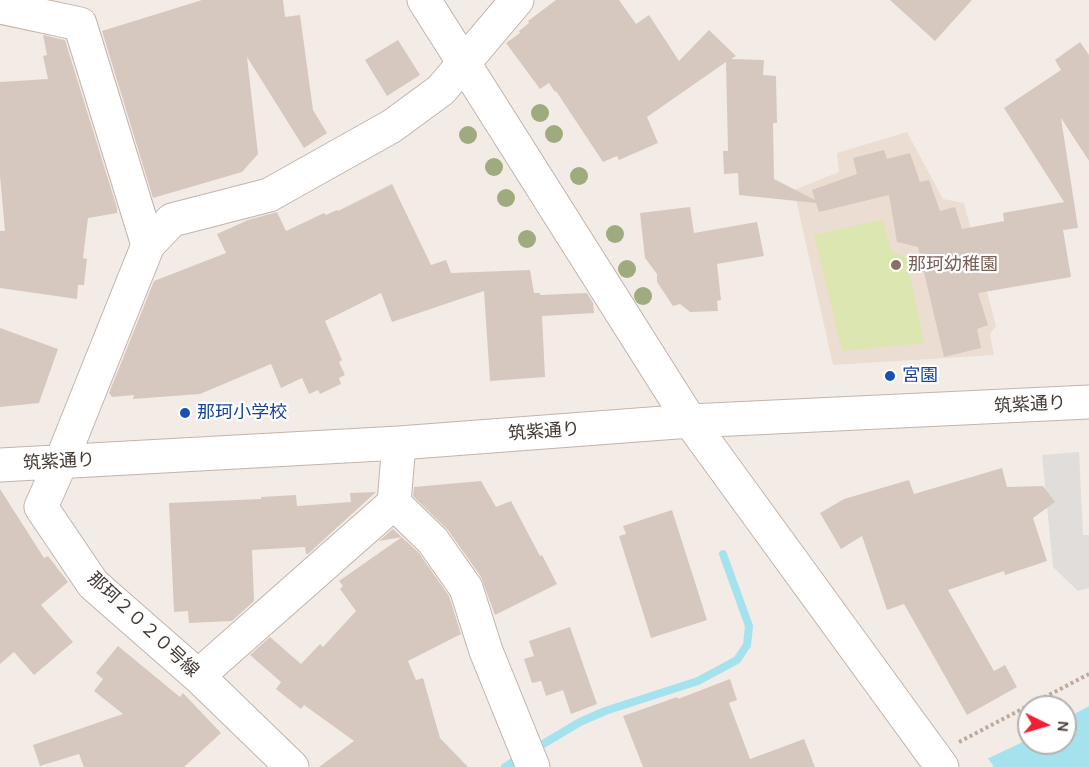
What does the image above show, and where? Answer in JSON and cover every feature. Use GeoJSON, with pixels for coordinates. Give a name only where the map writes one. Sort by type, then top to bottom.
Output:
{"type":"FeatureCollection","features":[{"type":"Feature","properties":{"kind":"street"},"geometry":{"type":"LineString","coordinates":[[424,0],[690,421],[930,763]]}},
{"type":"Feature","properties":{"kind":"street"},"geometry":{"type":"LineString","coordinates":[[61,462],[148,245],[172,220],[270,195],[392,126],[441,90],[517,0]]}},
{"type":"Feature","properties":{"kind":"street"},"geometry":{"type":"LineString","coordinates":[[0,7],[74,12],[148,245]]}},
{"type":"Feature","properties":{"kind":"street","name":"筑紫通り"},"geometry":{"type":"LineString","coordinates":[[0,465],[399,443],[690,421],[1089,402]]}},
{"type":"Feature","properties":{"kind":"street"},"geometry":{"type":"LineString","coordinates":[[198,676],[394,503],[399,443]]}},
{"type":"Feature","properties":{"kind":"street","name":"那珂２０２０号線"},"geometry":{"type":"LineString","coordinates":[[61,462],[41,507],[93,584],[198,676],[292,767]]}},
{"type":"Feature","properties":{"kind":"street"},"geometry":{"type":"LineString","coordinates":[[394,503],[433,541],[466,588],[486,651],[533,767]]}},
{"type":"Feature","properties":{"kind":"path"},"geometry":{"type":"LineString","coordinates":[[930,763],[1089,674]]}},
{"type":"Feature","properties":{"kind":"shaded area","name":"那珂幼稚園"},"geometry":{"type":"Polygon","coordinates":[[[907,132],[943,199],[964,203],[996,326],[990,334],[994,355],[833,365],[794,190],[839,172],[837,153],[907,132]]]}},
{"type":"Feature","properties":{"kind":"shaded area"},"geometry":{"type":"Polygon","coordinates":[[[1079,452],[1083,535],[1089,535],[1089,588],[1078,591],[1053,567],[1042,455],[1079,452]]]}},
{"type":"Feature","properties":{"kind":"green space"},"geometry":{"type":"Polygon","coordinates":[[[882,220],[892,252],[906,257],[924,343],[842,351],[814,235],[882,220]]]}},
{"type":"Feature","properties":{"kind":"water"},"geometry":{"type":"Polygon","coordinates":[[[1089,706],[1089,767],[970,767],[1017,745],[1017,755],[1077,755],[1077,712],[1089,706]]]}},
{"type":"Feature","properties":{"kind":"pier"},"geometry":{"type":"Polygon","coordinates":[[[987,757],[994,767],[967,767],[969,764],[987,757]]]}},
{"type":"Feature","properties":{"kind":"building"},"geometry":{"type":"Polygon","coordinates":[[[202,0],[283,0],[285,17],[300,15],[313,110],[327,133],[304,148],[247,57],[258,154],[242,172],[153,198],[102,31],[202,0]]]}},
{"type":"Feature","properties":{"kind":"building"},"geometry":{"type":"Polygon","coordinates":[[[556,0],[619,0],[636,24],[649,15],[679,61],[709,30],[736,56],[731,59],[764,60],[763,75],[776,76],[777,123],[773,123],[774,179],[815,200],[812,190],[857,174],[853,158],[884,150],[887,159],[910,153],[920,182],[929,180],[940,211],[955,207],[962,229],[1004,221],[1003,213],[1064,202],[1004,108],[1061,70],[1055,60],[1080,42],[1089,55],[1089,161],[1061,118],[1078,228],[1063,230],[1071,277],[978,293],[988,325],[977,329],[981,348],[944,357],[918,247],[897,242],[889,195],[819,212],[816,203],[739,195],[738,173],[724,174],[723,151],[728,151],[726,62],[647,117],[658,143],[619,160],[617,156],[603,162],[556,91],[549,83],[540,89],[506,43],[520,33],[519,31],[529,23],[528,21],[556,0]]]}},
{"type":"Feature","properties":{"kind":"building"},"geometry":{"type":"Polygon","coordinates":[[[890,0],[972,0],[935,41],[890,0]]]}},
{"type":"Feature","properties":{"kind":"building"},"geometry":{"type":"Polygon","coordinates":[[[43,35],[65,40],[117,208],[117,213],[88,218],[83,258],[87,259],[84,285],[78,285],[77,299],[0,288],[0,231],[5,231],[0,176],[0,82],[48,79],[43,56],[47,55],[43,35]]]}},
{"type":"Feature","properties":{"kind":"building"},"geometry":{"type":"Polygon","coordinates":[[[398,40],[420,75],[387,96],[365,60],[398,40]]]}},
{"type":"Feature","properties":{"kind":"building"},"geometry":{"type":"Polygon","coordinates":[[[392,184],[431,265],[446,260],[451,273],[530,270],[534,293],[540,293],[540,295],[587,293],[593,303],[594,313],[542,316],[545,377],[490,381],[484,291],[392,322],[381,293],[325,321],[342,360],[339,362],[345,375],[339,378],[341,384],[320,394],[318,390],[309,394],[302,378],[281,388],[271,364],[200,394],[133,399],[134,395],[112,397],[109,393],[154,281],[226,253],[217,234],[248,220],[277,212],[286,231],[324,213],[326,215],[338,211],[392,184]]]}},
{"type":"Feature","properties":{"kind":"building"},"geometry":{"type":"Polygon","coordinates":[[[690,207],[694,233],[757,222],[764,256],[717,264],[721,300],[717,301],[718,311],[690,312],[680,304],[673,306],[657,282],[657,274],[645,258],[640,213],[690,207]]]}},
{"type":"Feature","properties":{"kind":"building"},"geometry":{"type":"Polygon","coordinates":[[[0,328],[58,349],[39,403],[0,407],[0,328]]]}},
{"type":"Feature","properties":{"kind":"building"},"geometry":{"type":"Polygon","coordinates":[[[1002,468],[1007,487],[1043,486],[1055,502],[1033,518],[1047,561],[1005,575],[1004,571],[948,590],[994,671],[1005,665],[1017,687],[967,715],[904,604],[887,610],[862,536],[841,549],[820,513],[844,499],[909,480],[914,494],[1002,468]]]}},
{"type":"Feature","properties":{"kind":"building"},"geometry":{"type":"Polygon","coordinates":[[[481,481],[496,507],[511,501],[557,584],[495,615],[481,577],[448,530],[413,496],[414,487],[481,481]]]}},
{"type":"Feature","properties":{"kind":"building"},"geometry":{"type":"Polygon","coordinates":[[[0,489],[44,558],[48,556],[68,582],[41,605],[73,642],[34,675],[14,652],[0,664],[0,489]]]}},
{"type":"Feature","properties":{"kind":"building"},"geometry":{"type":"Polygon","coordinates":[[[376,492],[308,554],[306,554],[305,547],[252,550],[254,601],[232,621],[189,623],[188,611],[174,612],[169,503],[296,495],[297,506],[351,502],[350,493],[376,492]]]}},
{"type":"Feature","properties":{"kind":"building"},"geometry":{"type":"Polygon","coordinates":[[[672,510],[707,620],[651,638],[619,536],[626,534],[623,526],[672,510]]]}},
{"type":"Feature","properties":{"kind":"building"},"geometry":{"type":"Polygon","coordinates":[[[393,529],[402,537],[379,541],[393,529]]]}},
{"type":"Feature","properties":{"kind":"building"},"geometry":{"type":"Polygon","coordinates":[[[402,537],[419,553],[449,596],[461,634],[408,661],[416,680],[423,678],[440,738],[468,767],[319,767],[354,741],[304,705],[301,709],[276,689],[281,682],[250,655],[270,637],[301,664],[320,644],[323,647],[356,611],[340,589],[343,586],[339,581],[402,537]]]}},
{"type":"Feature","properties":{"kind":"building"},"geometry":{"type":"Polygon","coordinates":[[[570,627],[597,704],[571,714],[563,690],[546,696],[541,681],[532,683],[524,659],[534,656],[529,641],[570,627]]]}},
{"type":"Feature","properties":{"kind":"building"},"geometry":{"type":"Polygon","coordinates":[[[118,646],[180,697],[183,693],[221,733],[184,767],[84,767],[79,754],[40,766],[33,745],[123,714],[94,691],[103,679],[96,673],[118,646]]]}},
{"type":"Feature","properties":{"kind":"building"},"geometry":{"type":"Polygon","coordinates":[[[730,679],[737,700],[729,703],[750,759],[804,739],[815,767],[643,767],[623,716],[677,697],[678,699],[730,679]]]}},
{"type":"Feature","properties":{"kind":"waterway"},"geometry":{"type":"LineString","coordinates":[[533,750],[580,722],[605,711],[698,681],[737,660],[747,645],[749,626],[723,554]]}},
{"type":"Feature","properties":{"kind":"waterway"},"geometry":{"type":"LineString","coordinates":[[505,767],[522,756]]}},
{"type":"Feature","properties":{"kind":"place","name":"那珂幼稚園"},"geometry":{"type":"Point","coordinates":[896,265]}},
{"type":"Feature","properties":{"kind":"place","name":"宮園"},"geometry":{"type":"Point","coordinates":[890,376]}},
{"type":"Feature","properties":{"kind":"place","name":"那珂小学校"},"geometry":{"type":"Point","coordinates":[185,413]}}]}
